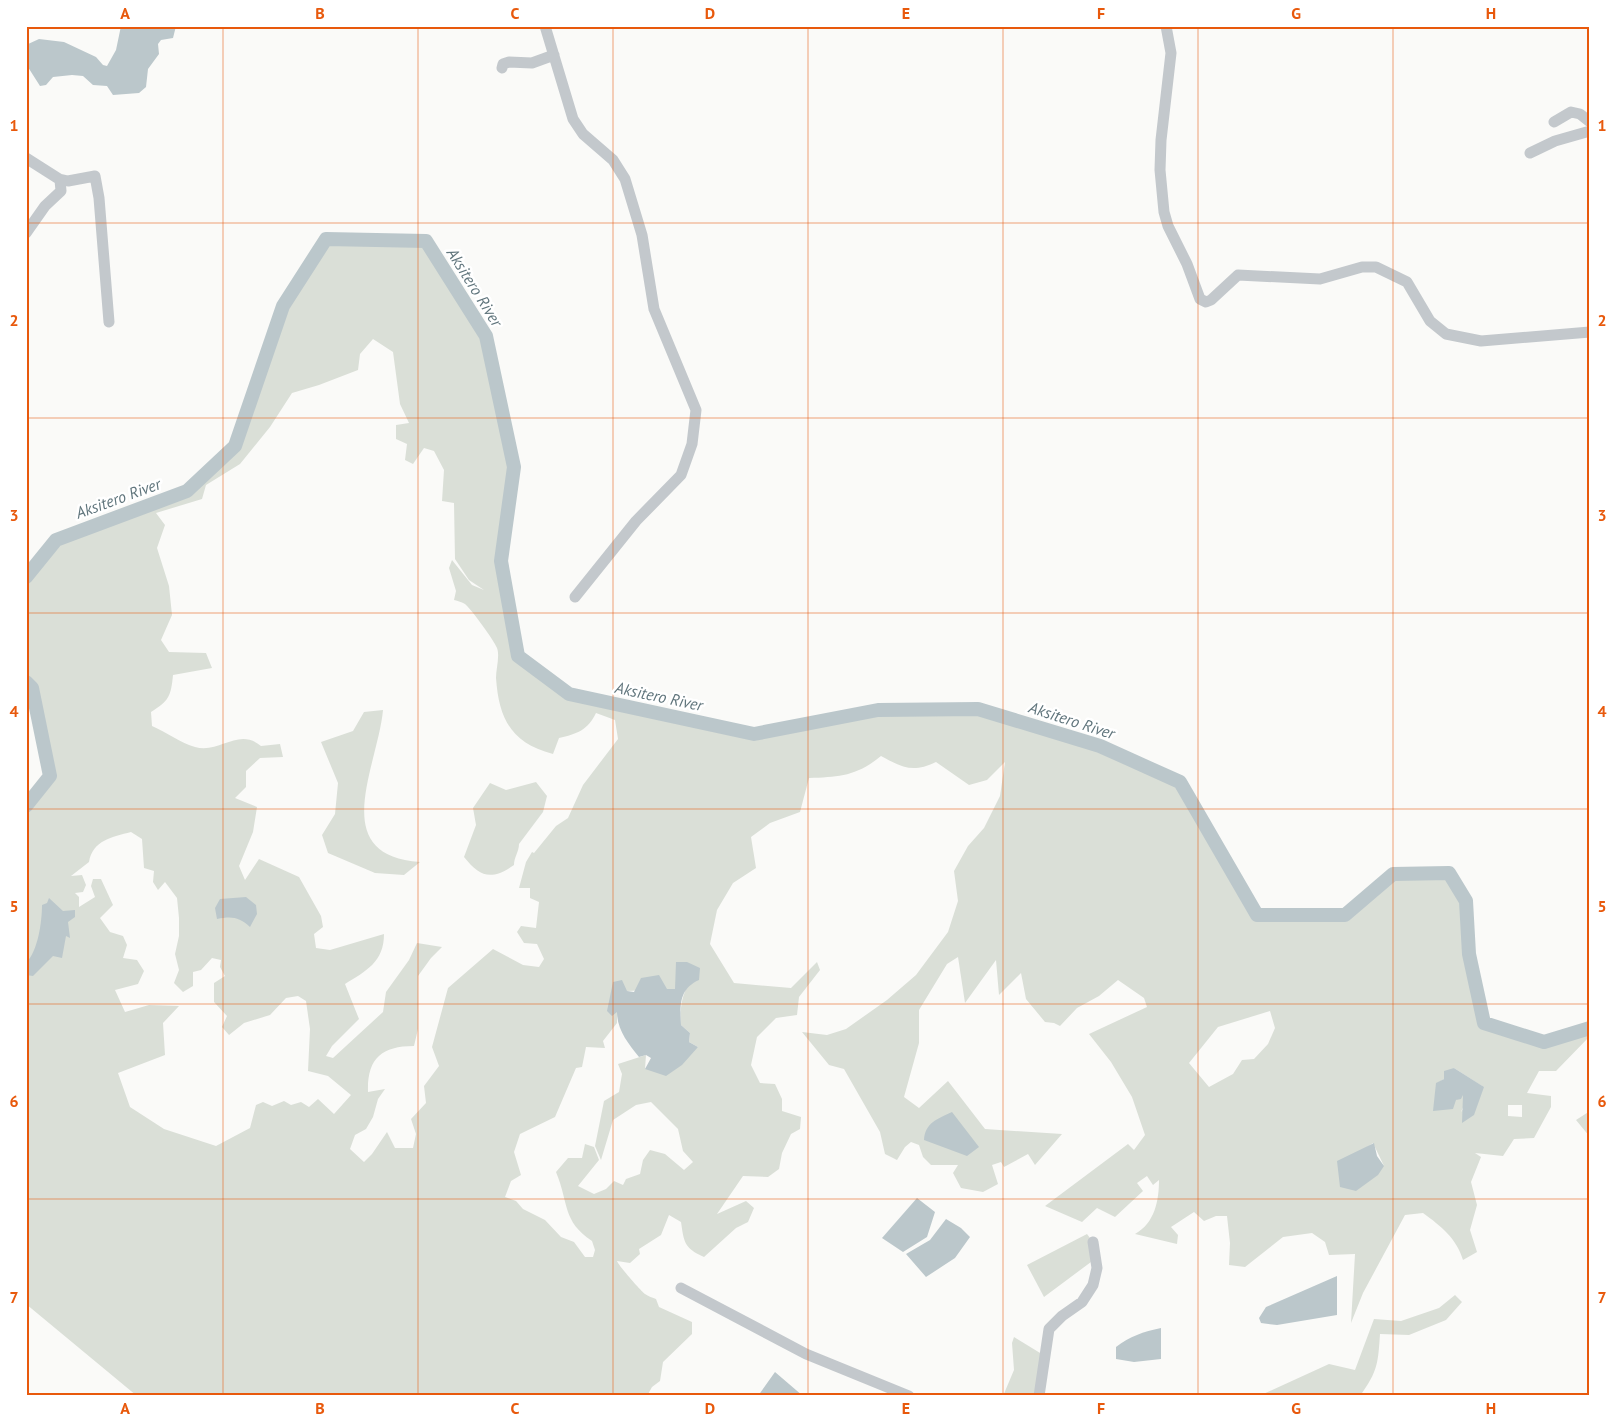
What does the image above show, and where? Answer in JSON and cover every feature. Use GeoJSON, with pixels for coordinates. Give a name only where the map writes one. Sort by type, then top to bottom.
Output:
{"type":"FeatureCollection","features":[{"type":"Feature","properties":{"kind":"street"},"geometry":{"type":"LineString","coordinates":[[545,26],[573,119],[583,134],[613,160],[625,179],[642,235],[654,309],[695,405],[696,419],[690,454],[681,475],[636,521],[575,597]]}},
{"type":"Feature","properties":{"kind":"street"},"geometry":{"type":"LineString","coordinates":[[1166,26],[1171,53],[1160,170],[1163,205],[1168,226],[1187,264],[1200,299],[1206,302],[1211,300],[1238,276],[1320,279],[1355,268],[1371,266],[1392,273],[1407,282],[1430,321],[1446,334],[1481,341],[1590,332]]}},
{"type":"Feature","properties":{"kind":"street"},"geometry":{"type":"LineString","coordinates":[[502,68],[508,62],[532,63],[554,55]]}},
{"type":"Feature","properties":{"kind":"street"},"geometry":{"type":"LineString","coordinates":[[1554,122],[1566,113],[1571,112],[1580,114],[1590,122]]}},
{"type":"Feature","properties":{"kind":"street"},"geometry":{"type":"LineString","coordinates":[[1530,153],[1555,141],[1590,131]]}},
{"type":"Feature","properties":{"kind":"street"},"geometry":{"type":"LineString","coordinates":[[26,158],[60,180],[68,181],[92,176],[96,178],[109,322]]}},
{"type":"Feature","properties":{"kind":"street"},"geometry":{"type":"LineString","coordinates":[[26,233],[45,206],[61,192],[60,180]]}},
{"type":"Feature","properties":{"kind":"street"},"geometry":{"type":"LineString","coordinates":[[1039,1396],[1049,1329],[1062,1316],[1082,1302],[1093,1285],[1097,1268],[1093,1242]]}},
{"type":"Feature","properties":{"kind":"street"},"geometry":{"type":"LineString","coordinates":[[681,1288],[806,1354],[909,1396]]}},
{"type":"Feature","properties":{"kind":"shaded area"},"geometry":{"type":"Polygon","coordinates":[[[121,26],[176,26],[173,38],[161,40],[158,44],[159,54],[148,69],[146,87],[139,93],[113,95],[107,86],[93,85],[83,76],[72,75],[53,77],[46,85],[40,86],[26,64],[26,45],[39,39],[64,42],[96,57],[103,65],[107,66],[116,50],[121,26]]]}},
{"type":"Feature","properties":{"kind":"shaded area"},"geometry":{"type":"Polygon","coordinates":[[[326,239],[426,241],[486,336],[514,467],[501,562],[518,656],[569,694],[754,734],[878,710],[978,709],[1100,746],[1180,782],[1254,916],[1344,915],[1393,874],[1449,873],[1466,901],[1469,954],[1487,1025],[1544,1042],[1590,1028],[1590,1036],[1556,1071],[1539,1071],[1527,1093],[1551,1096],[1551,1107],[1534,1138],[1514,1139],[1503,1156],[1475,1153],[1481,1157],[1471,1182],[1477,1205],[1470,1230],[1477,1252],[1463,1260],[1452,1239],[1430,1218],[1423,1213],[1405,1215],[1363,1293],[1351,1323],[1355,1254],[1329,1255],[1325,1242],[1312,1233],[1283,1237],[1245,1267],[1229,1265],[1230,1243],[1227,1216],[1216,1216],[1204,1221],[1194,1212],[1171,1227],[1178,1235],[1177,1244],[1135,1234],[1147,1224],[1157,1203],[1159,1180],[1153,1185],[1147,1176],[1137,1183],[1143,1191],[1115,1217],[1097,1208],[1082,1222],[1045,1206],[1128,1144],[1134,1150],[1145,1135],[1132,1097],[1111,1062],[1089,1034],[1147,1007],[1144,998],[1118,980],[1099,996],[1077,1008],[1060,1026],[1045,1022],[1026,999],[1021,973],[999,995],[996,960],[965,1003],[958,957],[947,964],[919,1010],[919,1043],[904,1097],[919,1108],[948,1081],[985,1129],[1062,1134],[1035,1165],[1028,1154],[1004,1167],[1001,1162],[992,1165],[998,1184],[983,1192],[961,1188],[953,1173],[958,1165],[931,1165],[923,1157],[919,1145],[911,1142],[905,1147],[897,1160],[885,1154],[880,1132],[844,1069],[829,1065],[802,1032],[827,1035],[846,1029],[887,1000],[916,975],[948,932],[958,901],[954,871],[968,846],[984,828],[1000,796],[1005,762],[987,780],[969,785],[936,762],[921,767],[908,768],[881,756],[864,768],[847,774],[809,778],[800,812],[770,823],[751,837],[756,868],[733,883],[717,910],[710,944],[734,983],[791,988],[817,962],[820,970],[799,997],[797,1015],[776,1018],[757,1037],[751,1065],[760,1083],[775,1084],[782,1099],[782,1111],[801,1117],[800,1129],[791,1134],[782,1153],[779,1169],[768,1177],[743,1176],[717,1214],[746,1201],[754,1208],[748,1222],[736,1228],[704,1257],[692,1251],[686,1244],[681,1222],[669,1215],[661,1235],[639,1249],[640,1254],[630,1263],[617,1261],[643,1292],[656,1299],[659,1307],[692,1322],[692,1334],[663,1362],[660,1381],[652,1387],[647,1396],[137,1396],[26,1304],[26,806],[50,776],[32,688],[26,682],[26,577],[56,540],[187,491],[235,446],[283,306],[326,239]],[[373,339],[360,354],[358,370],[292,393],[270,427],[240,464],[206,485],[202,499],[156,513],[165,525],[157,548],[169,586],[172,615],[161,640],[169,652],[206,653],[212,668],[173,675],[168,697],[162,705],[151,712],[152,726],[195,747],[213,747],[245,739],[261,746],[280,744],[283,757],[260,758],[246,771],[246,787],[235,798],[257,807],[253,832],[239,866],[245,880],[259,859],[299,877],[321,916],[323,927],[314,934],[316,948],[330,950],[384,934],[381,952],[377,959],[367,970],[345,984],[359,1019],[332,1046],[326,1056],[333,1058],[383,1012],[386,992],[409,960],[417,943],[442,947],[418,976],[418,1029],[414,1046],[385,1052],[373,1063],[370,1071],[368,1092],[385,1089],[378,1099],[373,1117],[366,1129],[355,1135],[350,1149],[364,1162],[387,1132],[395,1148],[413,1148],[416,1134],[411,1119],[426,1103],[424,1086],[439,1066],[432,1047],[448,988],[493,949],[523,965],[539,967],[544,959],[537,944],[524,943],[517,932],[521,926],[536,928],[539,902],[530,898],[530,888],[519,888],[526,862],[532,852],[534,853],[556,826],[568,818],[583,785],[618,739],[615,720],[596,713],[586,727],[571,735],[559,738],[553,754],[527,743],[517,736],[510,727],[500,706],[496,678],[497,648],[468,607],[464,603],[454,600],[456,591],[449,568],[452,560],[472,585],[484,590],[469,580],[455,559],[454,503],[442,501],[444,470],[434,451],[424,448],[413,464],[405,460],[407,444],[396,439],[396,425],[409,423],[400,404],[393,352],[373,339]],[[131,832],[99,844],[91,855],[89,862],[71,876],[82,875],[86,885],[83,892],[75,893],[79,897],[79,907],[95,897],[91,886],[93,879],[101,879],[113,905],[100,918],[110,932],[123,936],[127,945],[123,958],[137,960],[144,971],[138,984],[115,990],[125,1012],[149,1005],[179,1006],[163,1023],[165,1055],[118,1073],[130,1107],[164,1129],[216,1146],[250,1128],[256,1105],[263,1102],[272,1106],[284,1101],[291,1105],[301,1102],[309,1107],[318,1099],[334,1114],[351,1095],[328,1076],[308,1071],[310,1029],[306,1001],[298,996],[286,998],[270,1015],[244,1023],[229,1035],[222,1027],[227,1016],[214,1002],[214,983],[225,976],[220,967],[221,960],[212,958],[201,970],[193,972],[193,986],[183,992],[174,983],[179,970],[175,954],[179,936],[177,898],[165,882],[158,890],[153,882],[154,871],[144,868],[142,839],[131,832]],[[688,985],[675,989],[627,991],[617,1012],[617,1023],[603,1041],[605,1048],[586,1047],[582,1067],[576,1068],[555,1117],[520,1134],[514,1152],[521,1175],[511,1181],[505,1197],[516,1201],[523,1209],[545,1220],[561,1237],[574,1242],[585,1257],[593,1257],[595,1250],[592,1241],[582,1234],[571,1219],[556,1172],[568,1158],[582,1158],[585,1144],[594,1147],[599,1160],[578,1186],[594,1194],[606,1189],[614,1181],[623,1185],[626,1179],[640,1174],[643,1160],[650,1150],[665,1154],[684,1170],[693,1162],[683,1151],[678,1129],[651,1102],[636,1105],[613,1120],[601,1160],[595,1146],[604,1101],[619,1092],[622,1074],[618,1064],[646,1055],[645,1069],[698,1047],[689,1042],[690,1033],[681,1025],[681,1004],[688,985]],[[1270,1011],[1218,1027],[1189,1063],[1209,1087],[1233,1074],[1242,1060],[1254,1059],[1268,1044],[1275,1028],[1270,1011]],[[1454,1068],[1444,1079],[1436,1084],[1456,1100],[1463,1094],[1465,1103],[1461,1112],[1482,1086],[1454,1068]],[[1508,1105],[1508,1116],[1522,1117],[1522,1105],[1508,1105]],[[1373,1143],[1364,1149],[1384,1166],[1373,1143]]]}},
{"type":"Feature","properties":{"kind":"shaded area"},"geometry":{"type":"Polygon","coordinates":[[[383,710],[364,805],[366,826],[374,844],[391,856],[420,862],[404,875],[375,873],[328,853],[322,835],[335,814],[338,783],[321,742],[353,731],[364,712],[383,710]]]}},
{"type":"Feature","properties":{"kind":"shaded area"},"geometry":{"type":"Polygon","coordinates":[[[536,782],[547,796],[543,812],[519,844],[514,865],[492,875],[481,873],[464,857],[476,825],[473,808],[490,783],[506,790],[536,782]]]}},
{"type":"Feature","properties":{"kind":"shaded area"},"geometry":{"type":"Polygon","coordinates":[[[246,897],[256,905],[257,914],[250,927],[235,918],[217,919],[215,908],[220,899],[246,897]]]}},
{"type":"Feature","properties":{"kind":"shaded area"},"geometry":{"type":"Polygon","coordinates":[[[49,898],[63,911],[75,910],[75,917],[68,922],[70,938],[66,936],[62,958],[53,956],[33,976],[26,975],[26,963],[34,951],[38,936],[42,905],[47,903],[49,898]]]}},
{"type":"Feature","properties":{"kind":"shaded area"},"geometry":{"type":"Polygon","coordinates":[[[676,962],[687,962],[700,968],[699,980],[692,984],[684,993],[681,1004],[681,1025],[690,1033],[689,1042],[698,1047],[682,1065],[666,1076],[645,1069],[651,1058],[646,1055],[639,1057],[621,1030],[617,1019],[617,1012],[612,1016],[607,1011],[613,982],[622,980],[627,991],[634,992],[641,978],[659,975],[667,989],[675,989],[676,962]]]}},
{"type":"Feature","properties":{"kind":"shaded area"},"geometry":{"type":"Polygon","coordinates":[[[1454,1068],[1484,1087],[1474,1115],[1462,1123],[1463,1095],[1461,1099],[1456,1100],[1453,1109],[1433,1111],[1436,1083],[1444,1079],[1444,1071],[1454,1068]]]}},
{"type":"Feature","properties":{"kind":"shaded area"},"geometry":{"type":"Polygon","coordinates":[[[1590,1111],[1590,1137],[1576,1120],[1590,1111]]]}},
{"type":"Feature","properties":{"kind":"shaded area"},"geometry":{"type":"Polygon","coordinates":[[[952,1112],[979,1147],[967,1156],[924,1140],[927,1129],[933,1122],[952,1112]]]}},
{"type":"Feature","properties":{"kind":"shaded area"},"geometry":{"type":"Polygon","coordinates":[[[1374,1143],[1377,1156],[1384,1166],[1378,1175],[1356,1191],[1340,1187],[1337,1161],[1374,1143]]]}},
{"type":"Feature","properties":{"kind":"shaded area"},"geometry":{"type":"Polygon","coordinates":[[[917,1198],[935,1212],[927,1237],[903,1252],[882,1238],[917,1198]]]}},
{"type":"Feature","properties":{"kind":"shaded area"},"geometry":{"type":"Polygon","coordinates":[[[946,1219],[961,1228],[970,1237],[955,1258],[926,1277],[906,1254],[930,1240],[946,1219]]]}},
{"type":"Feature","properties":{"kind":"shaded area"},"geometry":{"type":"Polygon","coordinates":[[[1087,1234],[1093,1242],[1095,1259],[1044,1297],[1027,1265],[1087,1234]]]}},
{"type":"Feature","properties":{"kind":"shaded area"},"geometry":{"type":"Polygon","coordinates":[[[1337,1276],[1337,1315],[1277,1325],[1261,1323],[1259,1318],[1266,1307],[1337,1276]]]}},
{"type":"Feature","properties":{"kind":"shaded area"},"geometry":{"type":"Polygon","coordinates":[[[1455,1295],[1462,1302],[1446,1320],[1409,1335],[1380,1334],[1379,1352],[1374,1373],[1360,1396],[1259,1396],[1329,1364],[1355,1370],[1374,1319],[1401,1321],[1439,1308],[1455,1295]]]}},
{"type":"Feature","properties":{"kind":"shaded area"},"geometry":{"type":"Polygon","coordinates":[[[1161,1328],[1161,1359],[1134,1362],[1116,1359],[1116,1347],[1121,1343],[1137,1335],[1161,1328]]]}},
{"type":"Feature","properties":{"kind":"shaded area"},"geometry":{"type":"Polygon","coordinates":[[[1014,1337],[1045,1356],[1039,1396],[1003,1396],[1014,1370],[1012,1343],[1014,1337]]]}},
{"type":"Feature","properties":{"kind":"shaded area"},"geometry":{"type":"Polygon","coordinates":[[[775,1372],[803,1396],[758,1396],[775,1372]]]}},
{"type":"Feature","properties":{"kind":"waterway","name":"Aksitero River"},"geometry":{"type":"LineString","coordinates":[[26,577],[56,540],[187,491],[235,446],[283,306],[326,239],[426,241],[486,336],[514,467],[501,561],[518,656],[569,694],[754,734],[878,710],[978,709],[1100,746],[1180,782],[1257,915],[1345,915],[1393,874],[1449,873],[1466,901],[1469,954],[1484,1023],[1544,1042],[1590,1028]]}},
{"type":"Feature","properties":{"kind":"waterway","name":"Aksitero River"},"geometry":{"type":"LineString","coordinates":[[26,682],[32,688],[50,776],[26,806]]}}]}
